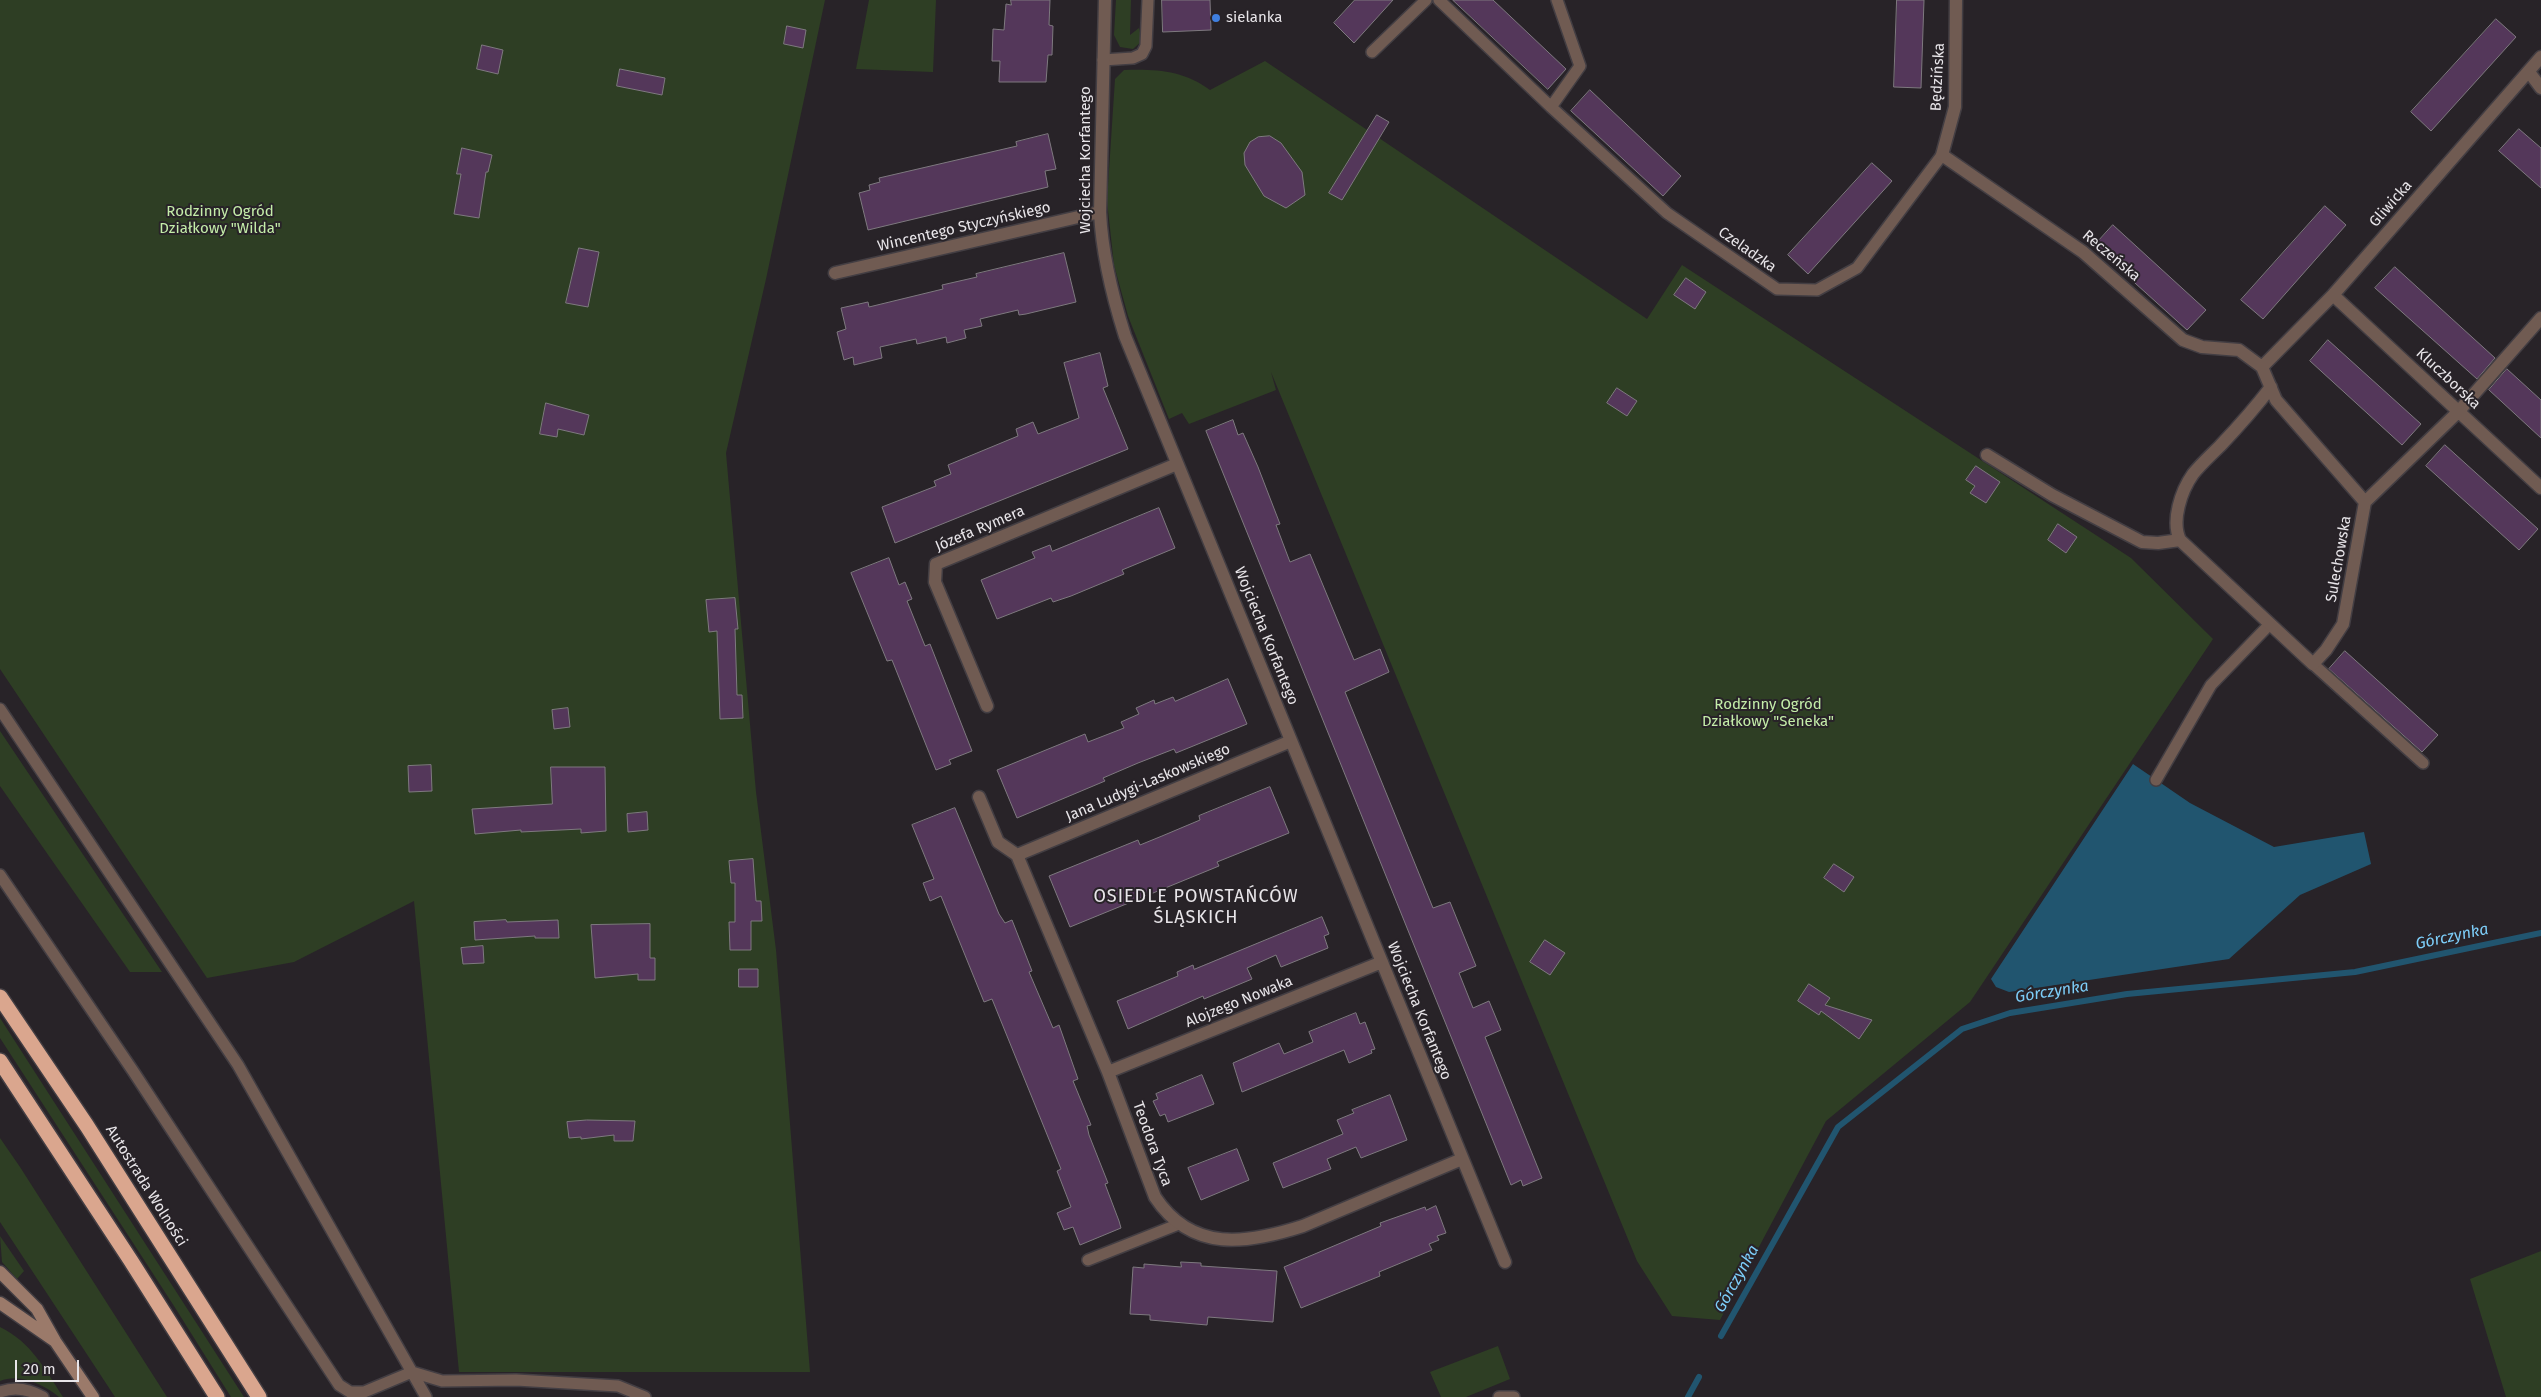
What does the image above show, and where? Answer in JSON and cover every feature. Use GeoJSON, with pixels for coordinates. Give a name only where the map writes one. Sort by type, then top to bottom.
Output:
{"type":"FeatureCollection","features":[{"type":"Feature","properties":{"kind":"highway","name":"Autostrada Wolności"},"geometry":{"type":"LineString","coordinates":[[0,997],[87,1126],[259,1397]]}},
{"type":"Feature","properties":{"kind":"highway"},"geometry":{"type":"LineString","coordinates":[[0,1061],[131,1261],[217,1397]]}},
{"type":"Feature","properties":{"kind":"street","name":"Wojciecha Korfantego"},"geometry":{"type":"LineString","coordinates":[[1105,0],[1100,212],[1105,262],[1125,336],[1505,1262]]}},
{"type":"Feature","properties":{"kind":"street","name":"Będzińska"},"geometry":{"type":"LineString","coordinates":[[1942,155],[1955,107],[1956,0]]}},
{"type":"Feature","properties":{"kind":"street","name":"Gliwicka"},"geometry":{"type":"LineString","coordinates":[[2262,367],[2333,295],[2541,58]]}},
{"type":"Feature","properties":{"kind":"street"},"geometry":{"type":"LineString","coordinates":[[2529,72],[2541,88]]}},
{"type":"Feature","properties":{"kind":"street","name":"Reczeńska"},"geometry":{"type":"LineString","coordinates":[[1942,155],[2083,252],[2183,340],[2202,347],[2239,350],[2262,367]]}},
{"type":"Feature","properties":{"kind":"street","name":"Wincentego Styczyńskiego"},"geometry":{"type":"LineString","coordinates":[[835,273],[1100,212]]}},
{"type":"Feature","properties":{"kind":"street","name":"Kluczborska"},"geometry":{"type":"LineString","coordinates":[[2333,295],[2541,488]]}},
{"type":"Feature","properties":{"kind":"street"},"geometry":{"type":"LineString","coordinates":[[2365,502],[2459,411],[2541,318]]}},
{"type":"Feature","properties":{"kind":"street","name":"Sulechowska"},"geometry":{"type":"LineString","coordinates":[[2262,367],[2276,400],[2365,502],[2343,624],[2326,650],[2313,664]]}},
{"type":"Feature","properties":{"kind":"street"},"geometry":{"type":"LineString","coordinates":[[2271,387],[2251,413],[2193,474],[2184,491],[2178,513],[2176,532],[2180,540],[2313,664]]}},
{"type":"Feature","properties":{"kind":"street"},"geometry":{"type":"LineString","coordinates":[[1987,455],[2052,495],[2142,542],[2158,543],[2180,540]]}},
{"type":"Feature","properties":{"kind":"street","name":"Józefa Rymera"},"geometry":{"type":"LineString","coordinates":[[987,706],[935,582],[936,564],[1177,464]]}},
{"type":"Feature","properties":{"kind":"street","name":"Jana Ludygi-Laskowskiego"},"geometry":{"type":"LineString","coordinates":[[1017,855],[1291,741]]}},
{"type":"Feature","properties":{"kind":"street"},"geometry":{"type":"LineString","coordinates":[[979,797],[998,842],[1017,855]]}},
{"type":"Feature","properties":{"kind":"street","name":"Teodora Tyca"},"geometry":{"type":"LineString","coordinates":[[1017,855],[1108,1072],[1155,1198],[1165,1212],[1179,1224],[1216,1240],[1249,1240],[1277,1234],[1303,1226],[1462,1159]]}},
{"type":"Feature","properties":{"kind":"street","name":"Alojzego Nowaka"},"geometry":{"type":"LineString","coordinates":[[1108,1072],[1382,962]]}},
{"type":"Feature","properties":{"kind":"street"},"geometry":{"type":"LineString","coordinates":[[0,1272],[37,1309],[55,1341],[93,1397]]}},
{"type":"Feature","properties":{"kind":"street"},"geometry":{"type":"LineString","coordinates":[[0,1303],[55,1341]]}},
{"type":"Feature","properties":{"kind":"lane"},"geometry":{"type":"LineString","coordinates":[[1103,60],[1134,58],[1142,54],[1146,46],[1148,0]]}},
{"type":"Feature","properties":{"kind":"lane"},"geometry":{"type":"LineString","coordinates":[[1372,52],[1426,0]]}},
{"type":"Feature","properties":{"kind":"lane","name":"Czeladzka"},"geometry":{"type":"LineString","coordinates":[[1440,0],[1667,213],[1777,289],[1817,290],[1857,268],[1942,155]]}},
{"type":"Feature","properties":{"kind":"lane"},"geometry":{"type":"LineString","coordinates":[[1552,106],[1580,66],[1557,0]]}},
{"type":"Feature","properties":{"kind":"lane"},"geometry":{"type":"LineString","coordinates":[[2156,780],[2211,685],[2270,624]]}},
{"type":"Feature","properties":{"kind":"lane"},"geometry":{"type":"LineString","coordinates":[[2313,664],[2423,763]]}},
{"type":"Feature","properties":{"kind":"lane"},"geometry":{"type":"LineString","coordinates":[[0,709],[238,1064],[426,1397]]}},
{"type":"Feature","properties":{"kind":"lane"},"geometry":{"type":"LineString","coordinates":[[0,875],[133,1071],[340,1385],[350,1392],[364,1392],[412,1372],[442,1381],[516,1380],[618,1386],[645,1397]]}},
{"type":"Feature","properties":{"kind":"lane"},"geometry":{"type":"LineString","coordinates":[[1088,1260],[1179,1224]]}},
{"type":"Feature","properties":{"kind":"lane"},"geometry":{"type":"LineString","coordinates":[[0,1392],[22,1389],[43,1397]]}},
{"type":"Feature","properties":{"kind":"lane"},"geometry":{"type":"LineString","coordinates":[[1499,1397],[1514,1397]]}},
{"type":"Feature","properties":{"kind":"green space","name":"Rodzinny Ogród Działkowy \"Wilda\""},"geometry":{"type":"Polygon","coordinates":[[[0,0],[825,0],[766,279],[726,453],[756,792],[776,950],[810,1372],[459,1372],[414,901],[294,962],[207,978],[0,669],[0,0]]]}},
{"type":"Feature","properties":{"kind":"green space"},"geometry":{"type":"Polygon","coordinates":[[[869,0],[936,0],[933,72],[856,69],[869,0]]]}},
{"type":"Feature","properties":{"kind":"green space"},"geometry":{"type":"Polygon","coordinates":[[[1116,0],[1131,0],[1130,35],[1139,28],[1142,41],[1133,49],[1120,47],[1114,35],[1116,0]]]}},
{"type":"Feature","properties":{"kind":"green space","name":"Rodzinny Ogród Działkowy \"Seneka\""},"geometry":{"type":"Polygon","coordinates":[[[1265,61],[1647,319],[1682,265],[2131,558],[2213,639],[1970,1002],[1826,1121],[1720,1320],[1672,1316],[1637,1261],[1271,372],[1276,390],[1189,424],[1182,413],[1169,419],[1128,316],[1114,265],[1107,201],[1115,79],[1124,70],[1169,72],[1190,78],[1210,90],[1265,61]]]}},
{"type":"Feature","properties":{"kind":"green space"},"geometry":{"type":"Polygon","coordinates":[[[0,731],[162,972],[130,972],[0,786],[0,731]]]}},
{"type":"Feature","properties":{"kind":"green space"},"geometry":{"type":"Polygon","coordinates":[[[0,1018],[244,1397],[231,1397],[0,1038],[0,1018]]]}},
{"type":"Feature","properties":{"kind":"green space"},"geometry":{"type":"Polygon","coordinates":[[[0,1138],[167,1397],[115,1397],[0,1222],[0,1138]]]}},
{"type":"Feature","properties":{"kind":"green space"},"geometry":{"type":"Polygon","coordinates":[[[0,1236],[24,1271],[17,1279],[2,1262],[0,1236]]]}},
{"type":"Feature","properties":{"kind":"green space"},"geometry":{"type":"Polygon","coordinates":[[[2541,1251],[2541,1397],[2506,1397],[2470,1279],[2541,1251]]]}},
{"type":"Feature","properties":{"kind":"green space"},"geometry":{"type":"Polygon","coordinates":[[[0,1327],[11,1333],[29,1348],[63,1397],[59,1397],[31,1381],[15,1378],[0,1381],[0,1327]]]}},
{"type":"Feature","properties":{"kind":"green space"},"geometry":{"type":"Polygon","coordinates":[[[1498,1346],[1510,1379],[1466,1397],[1441,1397],[1430,1372],[1498,1346]]]}},
{"type":"Feature","properties":{"kind":"water"},"geometry":{"type":"Polygon","coordinates":[[[2133,764],[2190,803],[2274,847],[2364,832],[2371,864],[2300,895],[2229,959],[2009,992],[1996,987],[1991,979],[2133,764]]]}},
{"type":"Feature","properties":{"kind":"building"},"geometry":{"type":"Polygon","coordinates":[[[1011,0],[1050,0],[1049,25],[1053,26],[1052,55],[1048,55],[1046,82],[999,82],[1000,61],[992,61],[993,29],[1004,30],[1006,4],[1011,5],[1011,0]]]}},
{"type":"Feature","properties":{"kind":"building"},"geometry":{"type":"Polygon","coordinates":[[[1162,0],[1210,0],[1211,30],[1163,32],[1162,0]]]}},
{"type":"Feature","properties":{"kind":"building"},"geometry":{"type":"Polygon","coordinates":[[[1355,0],[1393,0],[1354,43],[1334,23],[1355,0]]]}},
{"type":"Feature","properties":{"kind":"building"},"geometry":{"type":"Polygon","coordinates":[[[1453,0],[1493,0],[1566,69],[1548,89],[1453,0]]]}},
{"type":"Feature","properties":{"kind":"building"},"geometry":{"type":"Polygon","coordinates":[[[1897,0],[1924,0],[1921,88],[1894,87],[1897,0]]]}},
{"type":"Feature","properties":{"kind":"building"},"geometry":{"type":"Polygon","coordinates":[[[2496,19],[2516,37],[2431,131],[2411,112],[2496,19]]]}},
{"type":"Feature","properties":{"kind":"building"},"geometry":{"type":"Polygon","coordinates":[[[787,26],[806,30],[803,48],[784,44],[787,26]]]}},
{"type":"Feature","properties":{"kind":"building"},"geometry":{"type":"Polygon","coordinates":[[[482,45],[503,50],[498,74],[477,69],[482,45]]]}},
{"type":"Feature","properties":{"kind":"building"},"geometry":{"type":"Polygon","coordinates":[[[620,69],[665,78],[662,95],[617,86],[620,69]]]}},
{"type":"Feature","properties":{"kind":"building"},"geometry":{"type":"Polygon","coordinates":[[[1590,90],[1681,176],[1663,196],[1571,111],[1590,90]]]}},
{"type":"Feature","properties":{"kind":"building"},"geometry":{"type":"Polygon","coordinates":[[[1377,115],[1389,122],[1342,200],[1329,193],[1377,115]]]}},
{"type":"Feature","properties":{"kind":"building"},"geometry":{"type":"Polygon","coordinates":[[[2519,129],[2541,148],[2541,188],[2499,151],[2519,129]]]}},
{"type":"Feature","properties":{"kind":"building"},"geometry":{"type":"Polygon","coordinates":[[[1048,134],[1056,169],[1045,171],[1048,187],[868,230],[859,193],[870,190],[869,185],[880,182],[879,178],[1017,146],[1016,142],[1048,134]]]}},
{"type":"Feature","properties":{"kind":"building"},"geometry":{"type":"Polygon","coordinates":[[[1270,136],[1281,143],[1302,172],[1305,195],[1286,208],[1264,196],[1245,165],[1244,153],[1250,142],[1258,137],[1270,136]]]}},
{"type":"Feature","properties":{"kind":"building"},"geometry":{"type":"Polygon","coordinates":[[[462,148],[492,155],[488,172],[486,172],[479,218],[454,214],[461,174],[457,174],[462,148]]]}},
{"type":"Feature","properties":{"kind":"building"},"geometry":{"type":"Polygon","coordinates":[[[1872,163],[1892,181],[1808,274],[1788,255],[1872,163]]]}},
{"type":"Feature","properties":{"kind":"building"},"geometry":{"type":"Polygon","coordinates":[[[2325,206],[2346,225],[2263,319],[2241,300],[2325,206]]]}},
{"type":"Feature","properties":{"kind":"building"},"geometry":{"type":"Polygon","coordinates":[[[2113,225],[2206,310],[2187,330],[2094,246],[2113,225]]]}},
{"type":"Feature","properties":{"kind":"building"},"geometry":{"type":"Polygon","coordinates":[[[579,248],[599,252],[588,307],[566,303],[579,248]]]}},
{"type":"Feature","properties":{"kind":"building"},"geometry":{"type":"Polygon","coordinates":[[[1064,253],[1076,302],[1026,314],[1019,315],[1018,310],[980,319],[982,326],[964,330],[966,338],[947,343],[946,337],[917,344],[916,339],[880,347],[882,358],[854,365],[853,357],[844,360],[837,332],[846,329],[841,308],[868,302],[869,307],[943,289],[942,285],[977,277],[976,274],[1064,253]]]}},
{"type":"Feature","properties":{"kind":"building"},"geometry":{"type":"Polygon","coordinates":[[[2395,267],[2495,358],[2477,379],[2375,288],[2395,267]]]}},
{"type":"Feature","properties":{"kind":"building"},"geometry":{"type":"Polygon","coordinates":[[[1686,278],[1706,292],[1695,309],[1674,295],[1686,278]]]}},
{"type":"Feature","properties":{"kind":"building"},"geometry":{"type":"Polygon","coordinates":[[[2328,340],[2421,424],[2402,445],[2310,361],[2328,340]]]}},
{"type":"Feature","properties":{"kind":"building"},"geometry":{"type":"Polygon","coordinates":[[[1100,353],[1108,386],[1103,388],[1128,449],[895,543],[882,507],[936,486],[934,481],[951,474],[948,465],[1018,436],[1016,429],[1033,422],[1038,434],[1079,418],[1064,363],[1100,353]]]}},
{"type":"Feature","properties":{"kind":"building"},"geometry":{"type":"Polygon","coordinates":[[[2507,369],[2541,400],[2541,438],[2489,390],[2507,369]]]}},
{"type":"Feature","properties":{"kind":"building"},"geometry":{"type":"Polygon","coordinates":[[[1617,388],[1637,401],[1627,416],[1607,403],[1617,388]]]}},
{"type":"Feature","properties":{"kind":"building"},"geometry":{"type":"Polygon","coordinates":[[[546,403],[589,415],[584,435],[558,429],[557,437],[540,434],[546,403]]]}},
{"type":"Feature","properties":{"kind":"building"},"geometry":{"type":"Polygon","coordinates":[[[1233,420],[1238,435],[1243,433],[1258,467],[1280,524],[1276,525],[1290,562],[1310,554],[1354,660],[1380,649],[1389,672],[1345,692],[1433,908],[1450,902],[1476,966],[1459,973],[1473,1008],[1489,1001],[1501,1030],[1485,1037],[1542,1178],[1523,1186],[1521,1180],[1511,1185],[1206,431],[1233,420]]]}},
{"type":"Feature","properties":{"kind":"building"},"geometry":{"type":"Polygon","coordinates":[[[2445,445],[2538,529],[2519,550],[2426,466],[2445,445]]]}},
{"type":"Feature","properties":{"kind":"building"},"geometry":{"type":"Polygon","coordinates":[[[1976,466],[2000,482],[1986,503],[1970,493],[1975,486],[1966,480],[1976,466]]]}},
{"type":"Feature","properties":{"kind":"building"},"geometry":{"type":"Polygon","coordinates":[[[1159,508],[1175,548],[1122,570],[1124,574],[1071,596],[1053,602],[1051,598],[997,619],[981,580],[1035,558],[1032,552],[1050,545],[1052,551],[1159,508]]]}},
{"type":"Feature","properties":{"kind":"building"},"geometry":{"type":"Polygon","coordinates":[[[2058,524],[2077,537],[2066,553],[2048,540],[2058,524]]]}},
{"type":"Feature","properties":{"kind":"building"},"geometry":{"type":"Polygon","coordinates":[[[889,558],[899,585],[905,582],[912,599],[907,601],[925,646],[930,644],[972,751],[949,760],[951,764],[936,770],[892,660],[887,661],[851,573],[889,558]]]}},
{"type":"Feature","properties":{"kind":"building"},"geometry":{"type":"Polygon","coordinates":[[[735,598],[738,629],[735,629],[737,695],[742,695],[743,718],[720,719],[717,631],[709,632],[706,600],[735,598]]]}},
{"type":"Feature","properties":{"kind":"building"},"geometry":{"type":"Polygon","coordinates":[[[2345,651],[2438,735],[2422,752],[2329,669],[2345,651]]]}},
{"type":"Feature","properties":{"kind":"building"},"geometry":{"type":"Polygon","coordinates":[[[1228,679],[1247,724],[1176,753],[1174,749],[1138,763],[1103,778],[1105,781],[1017,818],[997,770],[1085,734],[1088,742],[1124,728],[1121,722],[1139,714],[1136,708],[1154,700],[1155,704],[1173,697],[1175,701],[1228,679]]]}},
{"type":"Feature","properties":{"kind":"building"},"geometry":{"type":"Polygon","coordinates":[[[568,708],[570,727],[554,729],[552,710],[568,708]]]}},
{"type":"Feature","properties":{"kind":"building"},"geometry":{"type":"Polygon","coordinates":[[[431,765],[432,791],[409,792],[408,766],[431,765]]]}},
{"type":"Feature","properties":{"kind":"building"},"geometry":{"type":"Polygon","coordinates":[[[551,767],[605,767],[606,831],[581,833],[581,829],[521,832],[521,830],[475,834],[472,809],[552,804],[551,767]]]}},
{"type":"Feature","properties":{"kind":"building"},"geometry":{"type":"Polygon","coordinates":[[[1270,787],[1289,833],[1217,862],[1219,866],[1070,927],[1049,876],[1138,840],[1140,845],[1200,820],[1199,816],[1270,787]]]}},
{"type":"Feature","properties":{"kind":"building"},"geometry":{"type":"Polygon","coordinates":[[[955,808],[999,914],[1005,923],[1012,920],[1032,971],[1029,972],[1053,1028],[1059,1025],[1078,1079],[1073,1081],[1091,1125],[1087,1126],[1089,1135],[1108,1183],[1105,1184],[1119,1221],[1121,1228],[1080,1245],[1073,1227],[1064,1230],[1057,1213],[1071,1207],[1057,1171],[1061,1169],[992,999],[984,1002],[941,896],[930,901],[923,883],[934,879],[912,825],[955,808]]]}},
{"type":"Feature","properties":{"kind":"building"},"geometry":{"type":"Polygon","coordinates":[[[647,812],[648,830],[628,832],[627,814],[647,812]]]}},
{"type":"Feature","properties":{"kind":"building"},"geometry":{"type":"Polygon","coordinates":[[[753,859],[756,901],[761,901],[762,921],[751,921],[751,950],[730,950],[729,922],[735,922],[735,883],[731,883],[729,861],[753,859]]]}},
{"type":"Feature","properties":{"kind":"building"},"geometry":{"type":"Polygon","coordinates":[[[1834,864],[1854,877],[1844,892],[1824,878],[1834,864]]]}},
{"type":"Feature","properties":{"kind":"building"},"geometry":{"type":"Polygon","coordinates":[[[1322,917],[1329,934],[1324,936],[1328,948],[1281,967],[1276,955],[1247,968],[1252,979],[1204,999],[1203,996],[1128,1029],[1117,1001],[1178,976],[1177,972],[1193,965],[1194,969],[1322,917]]]}},
{"type":"Feature","properties":{"kind":"building"},"geometry":{"type":"Polygon","coordinates":[[[506,920],[507,922],[558,920],[559,938],[535,938],[535,936],[475,940],[474,922],[506,920]]]}},
{"type":"Feature","properties":{"kind":"building"},"geometry":{"type":"Polygon","coordinates":[[[650,924],[650,958],[655,958],[655,980],[638,980],[638,974],[595,978],[591,925],[650,924]]]}},
{"type":"Feature","properties":{"kind":"building"},"geometry":{"type":"Polygon","coordinates":[[[1545,940],[1565,953],[1550,975],[1530,962],[1545,940]]]}},
{"type":"Feature","properties":{"kind":"building"},"geometry":{"type":"Polygon","coordinates":[[[483,946],[484,963],[463,964],[461,948],[483,946]]]}},
{"type":"Feature","properties":{"kind":"building"},"geometry":{"type":"Polygon","coordinates":[[[739,969],[758,969],[758,987],[739,987],[739,969]]]}},
{"type":"Feature","properties":{"kind":"building"},"geometry":{"type":"Polygon","coordinates":[[[1809,984],[1830,998],[1825,1005],[1872,1020],[1859,1039],[1821,1011],[1819,1015],[1798,1001],[1809,984]]]}},
{"type":"Feature","properties":{"kind":"building"},"geometry":{"type":"Polygon","coordinates":[[[1356,1013],[1360,1024],[1365,1022],[1375,1049],[1371,1050],[1372,1053],[1349,1063],[1344,1050],[1242,1092],[1233,1063],[1279,1043],[1284,1054],[1313,1042],[1309,1032],[1356,1013]]]}},
{"type":"Feature","properties":{"kind":"building"},"geometry":{"type":"Polygon","coordinates":[[[1202,1075],[1214,1104],[1168,1122],[1165,1114],[1160,1116],[1153,1101],[1158,1099],[1156,1094],[1202,1075]]]}},
{"type":"Feature","properties":{"kind":"building"},"geometry":{"type":"Polygon","coordinates":[[[1390,1095],[1407,1140],[1361,1158],[1356,1147],[1327,1159],[1331,1169],[1283,1188],[1273,1163],[1343,1134],[1337,1120],[1354,1113],[1352,1110],[1390,1095]]]}},
{"type":"Feature","properties":{"kind":"building"},"geometry":{"type":"Polygon","coordinates":[[[587,1120],[635,1121],[633,1141],[614,1141],[614,1135],[581,1139],[581,1137],[569,1138],[567,1122],[587,1120]]]}},
{"type":"Feature","properties":{"kind":"building"},"geometry":{"type":"Polygon","coordinates":[[[1237,1149],[1249,1180],[1201,1200],[1188,1168],[1237,1149]]]}},
{"type":"Feature","properties":{"kind":"building"},"geometry":{"type":"Polygon","coordinates":[[[1436,1206],[1446,1233],[1437,1236],[1439,1240],[1429,1244],[1432,1250],[1379,1272],[1380,1276],[1301,1308],[1284,1267],[1381,1226],[1380,1223],[1425,1207],[1426,1210],[1436,1206]]]}},
{"type":"Feature","properties":{"kind":"building"},"geometry":{"type":"Polygon","coordinates":[[[1181,1262],[1201,1263],[1201,1266],[1277,1271],[1273,1322],[1208,1317],[1207,1325],[1150,1320],[1150,1315],[1130,1314],[1133,1267],[1144,1268],[1144,1264],[1181,1267],[1181,1262]]]}},
{"type":"Feature","properties":{"kind":"waterway","name":"Górczynka"},"geometry":{"type":"LineString","coordinates":[[1721,1336],[1838,1127],[1962,1029],[2010,1013],[2127,994],[2355,972],[2541,933]]}},
{"type":"Feature","properties":{"kind":"waterway","name":"Górczynka"},"geometry":{"type":"LineString","coordinates":[[1688,1397],[1699,1377]]}},
{"type":"Feature","properties":{"kind":"place","name":"sielanka"},"geometry":{"type":"Point","coordinates":[1216,18]}},
{"type":"Feature","properties":{"kind":"district","name":"OSIEDLE POWSTAŃCÓW ŚLĄSKICH"},"geometry":{"type":"Point","coordinates":[1196,908]}}]}
